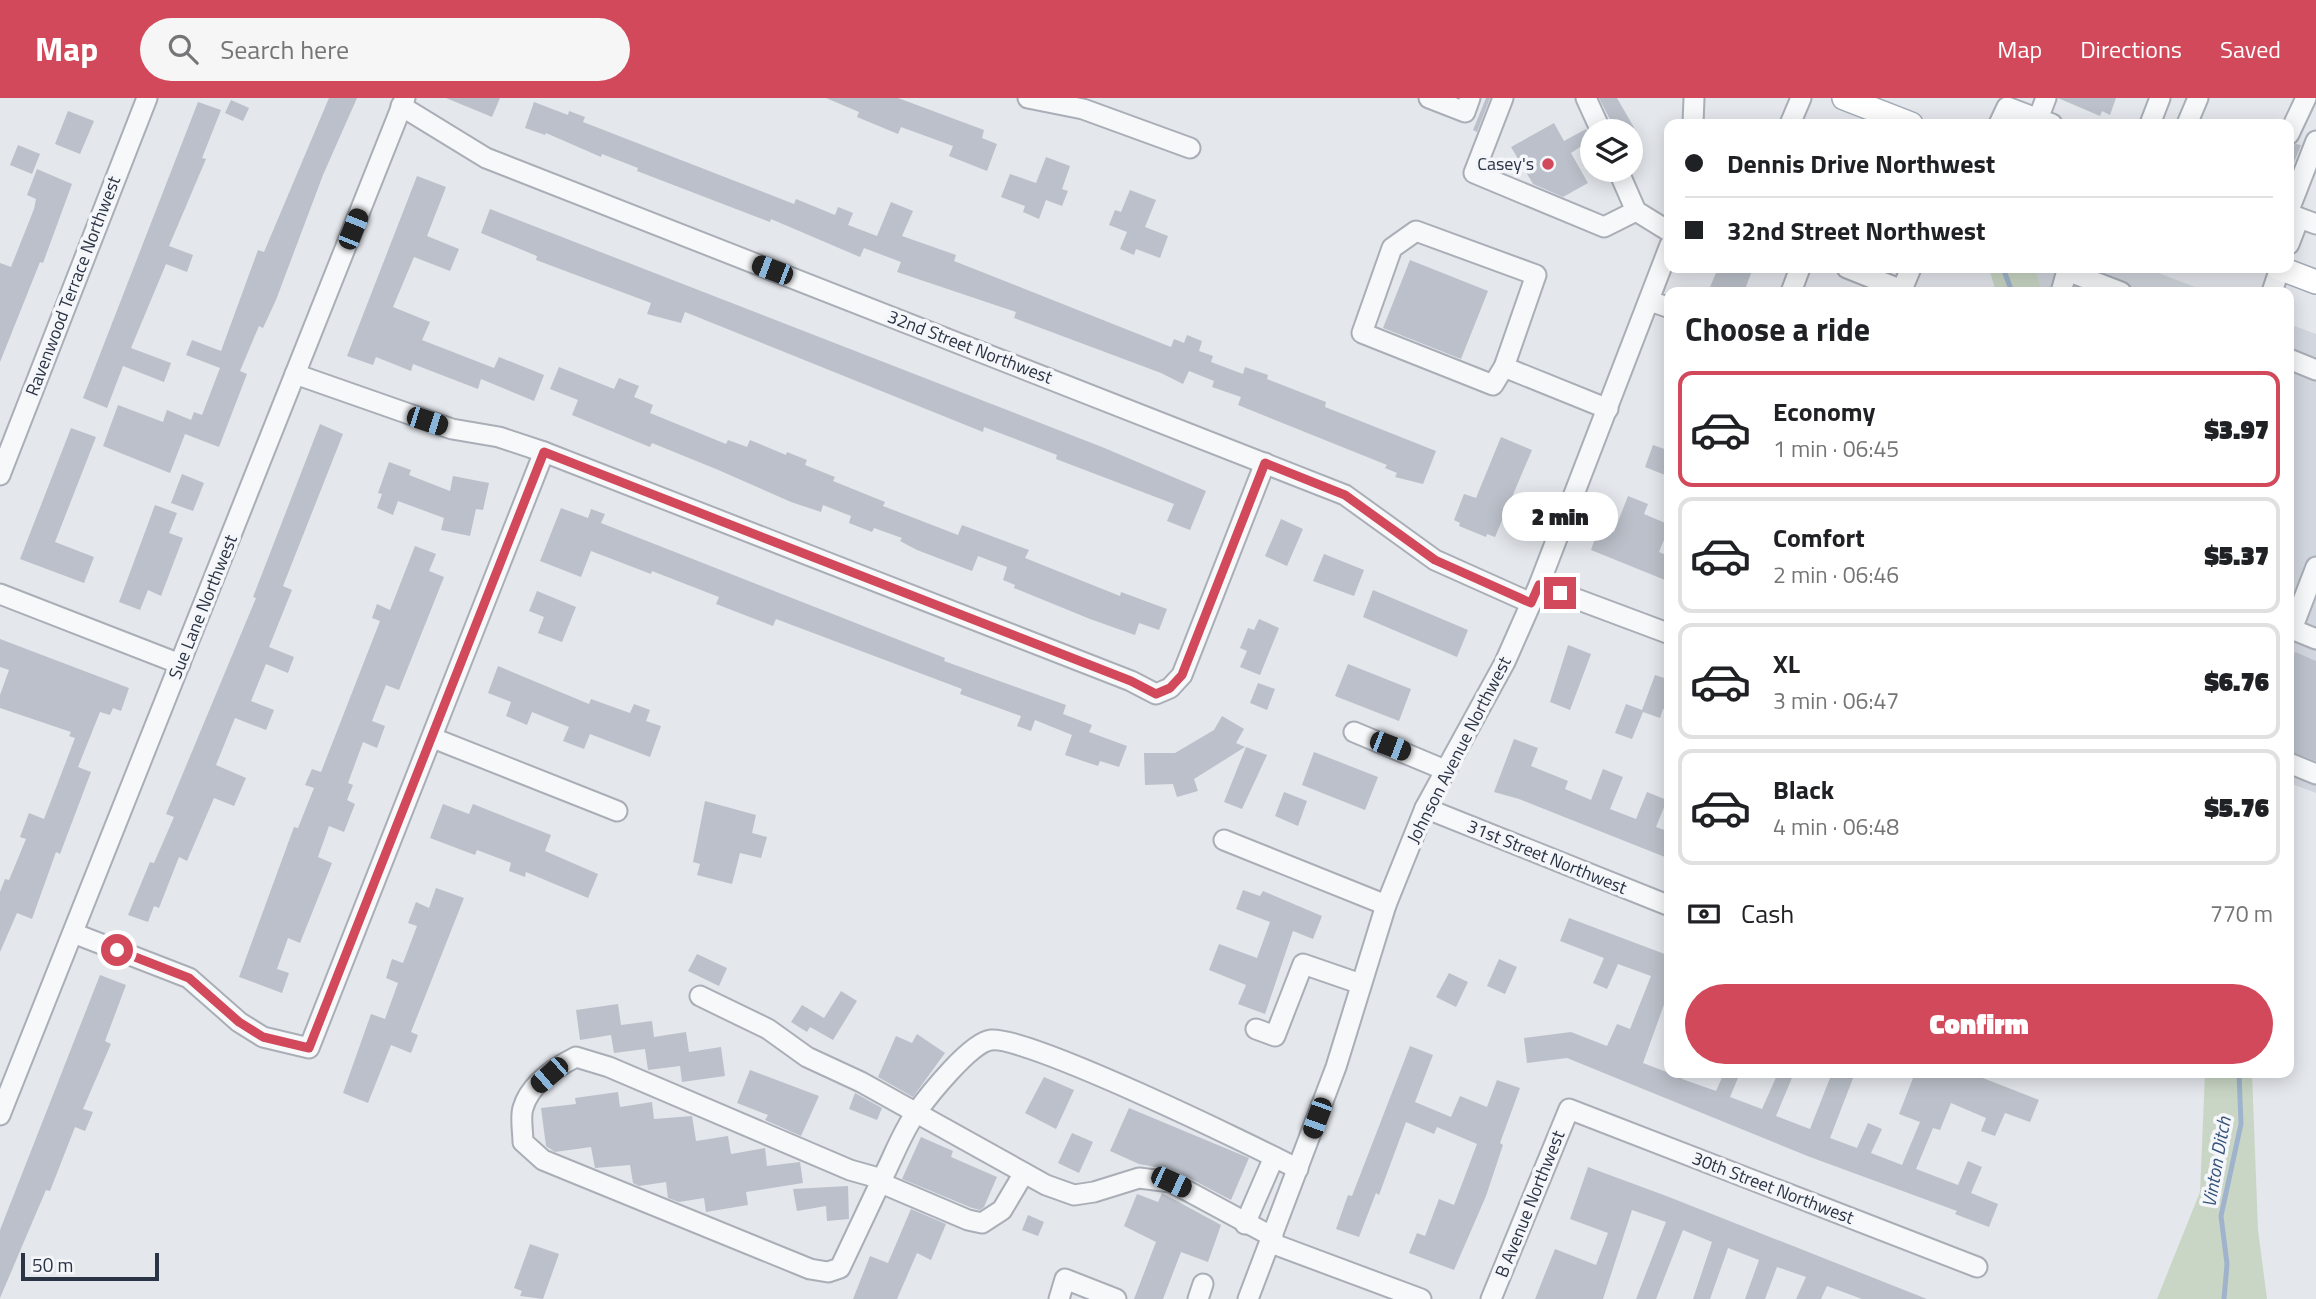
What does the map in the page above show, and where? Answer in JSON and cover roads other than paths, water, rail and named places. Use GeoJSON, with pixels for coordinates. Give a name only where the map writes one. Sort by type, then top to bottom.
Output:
{"type":"FeatureCollection","features":[{"type":"Feature","properties":{"kind":"main road"},"geometry":{"type":"LineString","coordinates":[[1844,98],[1894,116]]}},
{"type":"Feature","properties":{"kind":"main road"},"geometry":{"type":"LineString","coordinates":[[2293,273],[2316,282]]}},
{"type":"Feature","properties":{"kind":"street","name":"Ravenwood Terrace Northwest"},"geometry":{"type":"LineString","coordinates":[[0,475],[147,98]]}},
{"type":"Feature","properties":{"kind":"street"},"geometry":{"type":"LineString","coordinates":[[1028,98],[1083,109],[1190,148]]}},
{"type":"Feature","properties":{"kind":"street"},"geometry":{"type":"LineString","coordinates":[[1429,98],[1465,112],[1470,98]]}},
{"type":"Feature","properties":{"kind":"street"},"geometry":{"type":"LineString","coordinates":[[1503,98],[1474,173],[1604,227],[1636,211]]}},
{"type":"Feature","properties":{"kind":"street"},"geometry":{"type":"LineString","coordinates":[[1586,98],[1596,119]]}},
{"type":"Feature","properties":{"kind":"street"},"geometry":{"type":"LineString","coordinates":[[1693,119],[1694,98]]}},
{"type":"Feature","properties":{"kind":"street"},"geometry":{"type":"LineString","coordinates":[[1792,119],[1801,98]]}},
{"type":"Feature","properties":{"kind":"street"},"geometry":{"type":"LineString","coordinates":[[2045,119],[2046,98]]}},
{"type":"Feature","properties":{"kind":"street"},"geometry":{"type":"LineString","coordinates":[[2152,119],[2160,98]]}},
{"type":"Feature","properties":{"kind":"street"},"geometry":{"type":"LineString","coordinates":[[2189,119],[2198,98]]}},
{"type":"Feature","properties":{"kind":"street"},"geometry":{"type":"LineString","coordinates":[[2294,123],[2306,98]]}},
{"type":"Feature","properties":{"kind":"street","name":"Sue Lane Northwest"},"geometry":{"type":"LineString","coordinates":[[0,1115],[403,102]]}},
{"type":"Feature","properties":{"kind":"street","name":"32nd Street Northwest"},"geometry":{"type":"LineString","coordinates":[[403,102],[486,158],[1345,495],[1435,560],[1535,594],[1664,632]]}},
{"type":"Feature","properties":{"kind":"street"},"geometry":{"type":"LineString","coordinates":[[2005,110],[2035,119]]}},
{"type":"Feature","properties":{"kind":"street"},"geometry":{"type":"LineString","coordinates":[[2298,217],[2316,141]]}},
{"type":"Feature","properties":{"kind":"street"},"geometry":{"type":"LineString","coordinates":[[1623,182],[1636,211],[1664,228]]}},
{"type":"Feature","properties":{"kind":"street"},"geometry":{"type":"LineString","coordinates":[[1416,232],[1536,275],[1504,367],[1493,385],[1362,333],[1392,248],[1416,232]]}},
{"type":"Feature","properties":{"kind":"street","name":"Johnson Avenue Northwest"},"geometry":{"type":"LineString","coordinates":[[1248,1299],[1336,1067],[1386,905],[1425,808],[1505,662],[1535,594],[1664,262]]}},
{"type":"Feature","properties":{"kind":"street"},"geometry":{"type":"LineString","coordinates":[[1859,273],[1892,287]]}},
{"type":"Feature","properties":{"kind":"street"},"geometry":{"type":"LineString","coordinates":[[2061,287],[2066,274],[2072,273],[2108,287]]}},
{"type":"Feature","properties":{"kind":"street"},"geometry":{"type":"LineString","coordinates":[[1650,301],[1664,306]]}},
{"type":"Feature","properties":{"kind":"street"},"geometry":{"type":"LineString","coordinates":[[2294,361],[2316,370]]}},
{"type":"Feature","properties":{"kind":"street"},"geometry":{"type":"LineString","coordinates":[[1504,367],[1608,409]]}},
{"type":"Feature","properties":{"kind":"street"},"geometry":{"type":"LineString","coordinates":[[295,374],[440,425],[499,437],[544,452],[1131,681],[1156,694],[1170,688],[1182,675],[1265,463]]}},
{"type":"Feature","properties":{"kind":"street"},"geometry":{"type":"LineString","coordinates":[[73,933],[189,978],[239,1022],[263,1037],[309,1048],[544,452]]}},
{"type":"Feature","properties":{"kind":"street"},"geometry":{"type":"LineString","coordinates":[[2294,621],[2316,567]]}},
{"type":"Feature","properties":{"kind":"street"},"geometry":{"type":"LineString","coordinates":[[0,594],[180,664]]}},
{"type":"Feature","properties":{"kind":"street"},"geometry":{"type":"LineString","coordinates":[[2294,629],[2316,639]]}},
{"type":"Feature","properties":{"kind":"street"},"geometry":{"type":"LineString","coordinates":[[1354,732],[1445,770]]}},
{"type":"Feature","properties":{"kind":"street"},"geometry":{"type":"LineString","coordinates":[[433,738],[617,811]]}},
{"type":"Feature","properties":{"kind":"street"},"geometry":{"type":"LineString","coordinates":[[2294,765],[2316,774]]}},
{"type":"Feature","properties":{"kind":"street","name":"31st Street Northwest"},"geometry":{"type":"LineString","coordinates":[[1425,808],[1664,904]]}},
{"type":"Feature","properties":{"kind":"street"},"geometry":{"type":"LineString","coordinates":[[1224,840],[1386,905]]}},
{"type":"Feature","properties":{"kind":"street"},"geometry":{"type":"LineString","coordinates":[[1256,1029],[1276,1036],[1303,964],[1361,985]]}},
{"type":"Feature","properties":{"kind":"street"},"geometry":{"type":"LineString","coordinates":[[700,996],[768,1029],[807,1057],[860,1082],[1046,1185],[1074,1195],[1094,1192],[1139,1178],[1171,1182],[1272,1240],[1421,1299]]}},
{"type":"Feature","properties":{"kind":"street"},"geometry":{"type":"LineString","coordinates":[[1024,1172],[1002,1210],[982,1223],[968,1220],[882,1181],[838,1165],[610,1067],[576,1057],[559,1065],[538,1084],[523,1108],[523,1142],[543,1160],[810,1269],[828,1272],[840,1268],[882,1181],[915,1114],[975,1047],[990,1040],[1007,1041],[1065,1062],[1298,1168]]}},
{"type":"Feature","properties":{"kind":"street","name":"30th Street Northwest"},"geometry":{"type":"LineString","coordinates":[[1569,1108],[1977,1267]]}},
{"type":"Feature","properties":{"kind":"street","name":"B Avenue Northwest"},"geometry":{"type":"LineString","coordinates":[[1491,1299],[1569,1108]]}},
{"type":"Feature","properties":{"kind":"street"},"geometry":{"type":"LineString","coordinates":[[1245,1224],[1274,1157]]}},
{"type":"Feature","properties":{"kind":"street"},"geometry":{"type":"LineString","coordinates":[[1059,1299],[1065,1279],[1116,1299]]}},
{"type":"Feature","properties":{"kind":"waterway","name":"Vinton Ditch"},"geometry":{"type":"LineString","coordinates":[[2005,273],[2010,287]]}},
{"type":"Feature","properties":{"kind":"waterway","name":"Vinton Ditch"},"geometry":{"type":"LineString","coordinates":[[2224,1299],[2227,1264],[2221,1216],[2241,1124],[2239,1078]]}},
{"type":"Feature","properties":{"kind":"place","name":"Casey's"},"geometry":{"type":"Point","coordinates":[1548,164]}}]}
